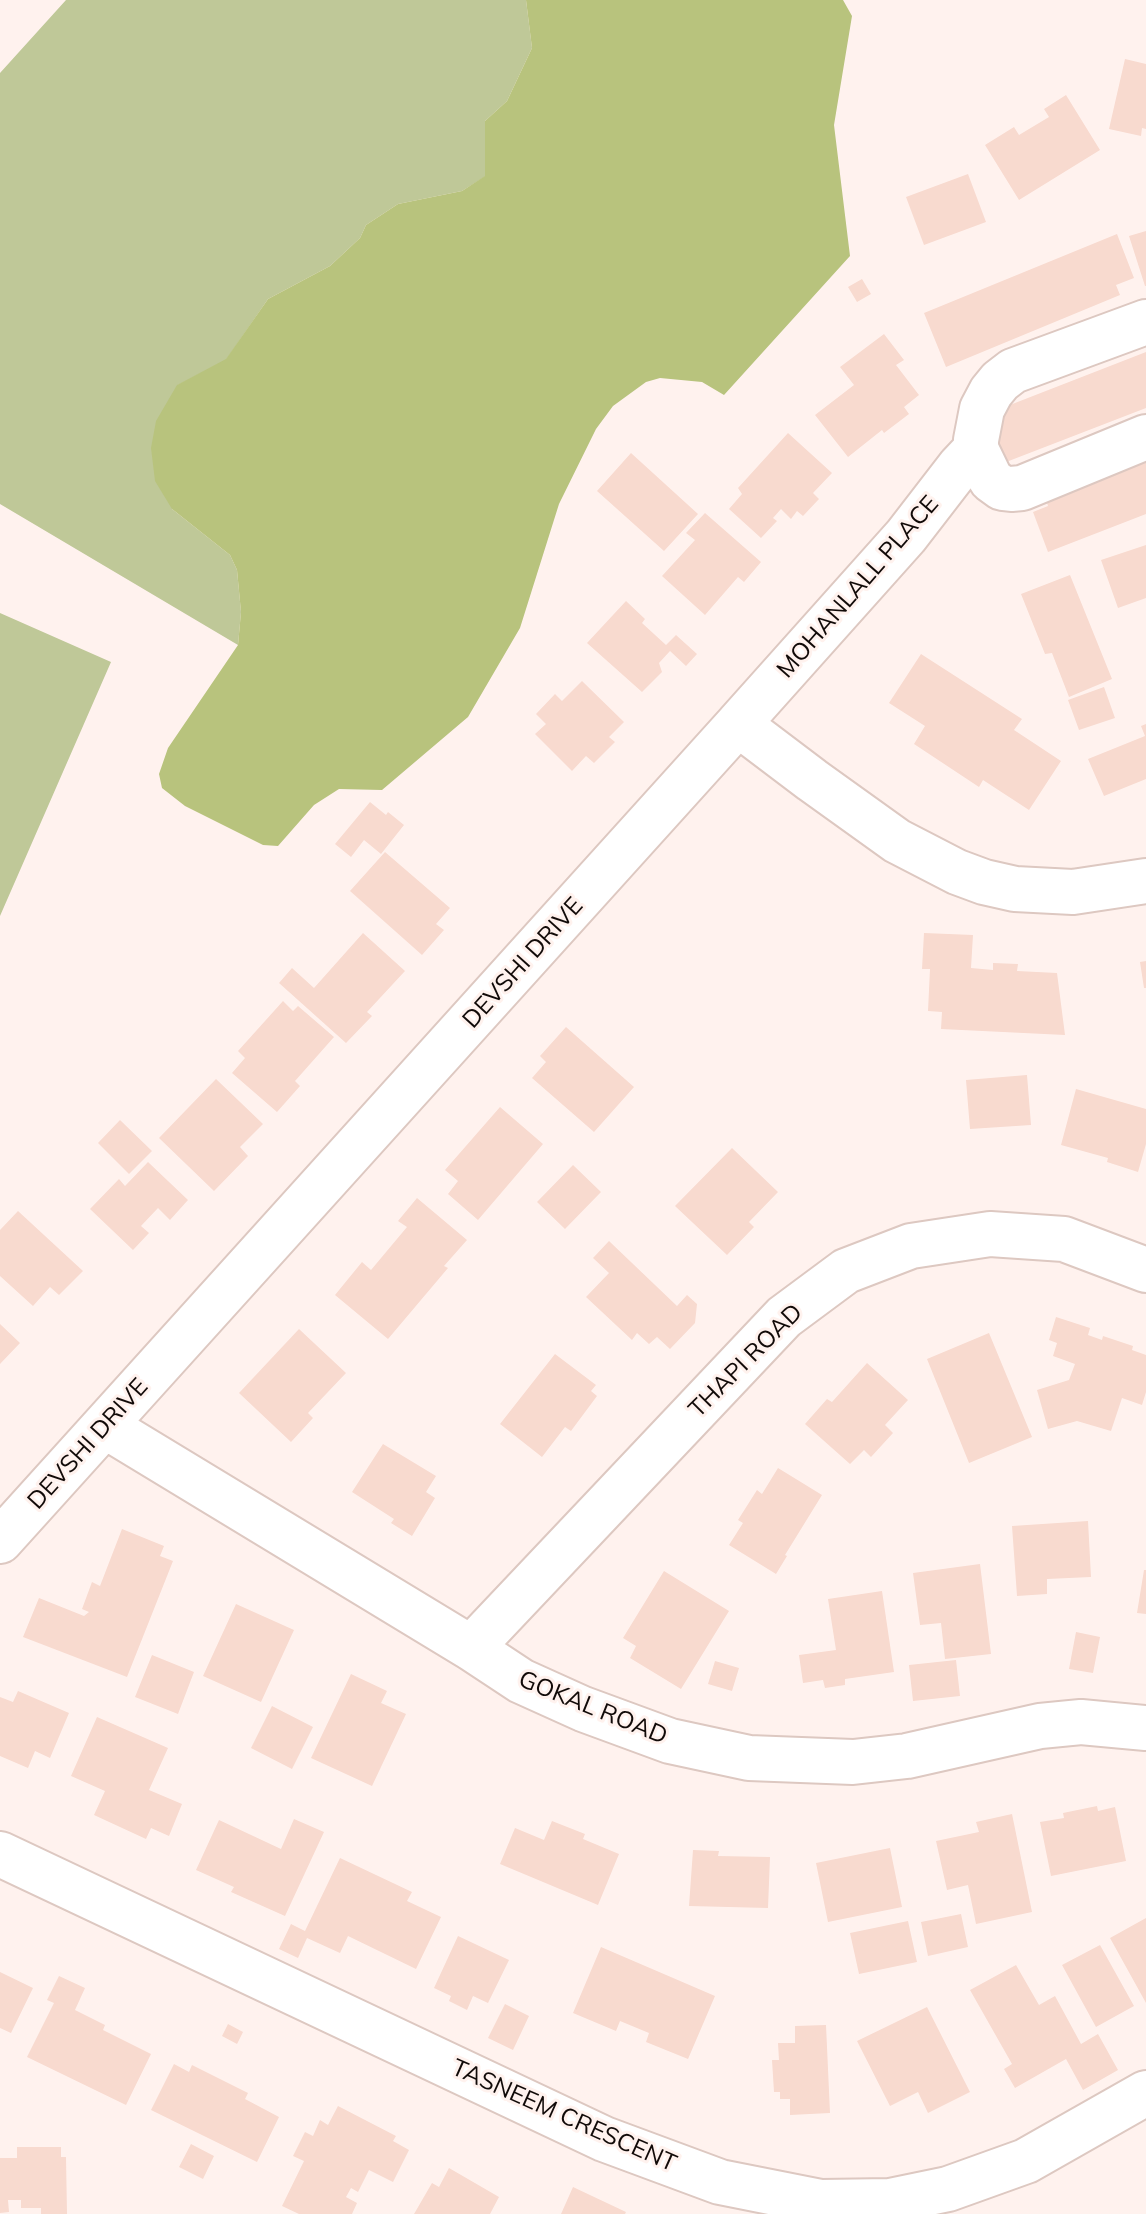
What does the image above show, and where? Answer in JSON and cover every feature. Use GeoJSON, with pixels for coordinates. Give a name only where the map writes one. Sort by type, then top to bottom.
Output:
{"type":"FeatureCollection","features":[{"type":"Feature","properties":{"kind":"street"},"geometry":{"type":"LineString","coordinates":[[1146,322],[1013,371],[991,392],[982,409],[976,449],[991,480],[1002,488],[1011,489],[1022,488],[1146,437]]}},
{"type":"Feature","properties":{"kind":"street","name":"MOHANLALL PLACE"},"geometry":{"type":"LineString","coordinates":[[738,724],[906,536],[976,449]]}},
{"type":"Feature","properties":{"kind":"street"},"geometry":{"type":"LineString","coordinates":[[738,724],[897,841],[957,872],[1015,889],[1073,892],[1146,881]]}},
{"type":"Feature","properties":{"kind":"street","name":"DEVSHI DRIVE"},"geometry":{"type":"LineString","coordinates":[[0,1541],[738,724]]}},
{"type":"Feature","properties":{"kind":"street","name":"THAPI ROAD"},"geometry":{"type":"LineString","coordinates":[[471,1648],[784,1317],[846,1271],[911,1246],[990,1234],[1064,1239],[1146,1270]]}},
{"type":"Feature","properties":{"kind":"street","name":"GOKAL ROAD"},"geometry":{"type":"LineString","coordinates":[[105,1426],[521,1681],[583,1709],[670,1741],[749,1758],[853,1762],[907,1756],[1040,1726],[1081,1722],[1146,1728]]}},
{"type":"Feature","properties":{"kind":"street","name":"TASNEEM CRESCENT"},"geometry":{"type":"LineString","coordinates":[[0,1854],[604,2139],[720,2182],[821,2202],[890,2201],[948,2189],[1026,2161],[1146,2093]]}},
{"type":"Feature","properties":{"kind":"green space"},"geometry":{"type":"Polygon","coordinates":[[[66,0],[526,0],[532,48],[507,101],[485,121],[486,176],[462,191],[398,204],[366,225],[360,238],[330,266],[268,299],[226,360],[178,385],[172,509],[230,555],[237,570],[241,612],[238,645],[0,504],[0,73],[66,0]]]}},
{"type":"Feature","properties":{"kind":"green space"},"geometry":{"type":"Polygon","coordinates":[[[526,0],[843,0],[852,16],[834,125],[850,256],[724,395],[702,382],[660,378],[646,382],[613,406],[596,429],[559,504],[520,628],[468,717],[382,790],[339,789],[314,805],[278,846],[263,845],[185,806],[162,788],[159,774],[168,748],[238,645],[241,612],[237,570],[230,555],[172,509],[155,481],[151,448],[156,421],[177,385],[226,359],[268,299],[330,266],[360,238],[366,225],[398,204],[462,191],[485,176],[485,121],[507,101],[532,48],[526,0]]]}},
{"type":"Feature","properties":{"kind":"green space"},"geometry":{"type":"Polygon","coordinates":[[[0,613],[111,662],[0,916],[0,613]]]}},
{"type":"Feature","properties":{"kind":"building"},"geometry":{"type":"Polygon","coordinates":[[[1125,59],[1146,64],[1146,129],[1142,128],[1141,136],[1109,129],[1125,59]]]}},
{"type":"Feature","properties":{"kind":"building"},"geometry":{"type":"Polygon","coordinates":[[[1066,95],[1100,150],[1019,200],[985,145],[1014,127],[1019,135],[1049,117],[1044,109],[1066,95]]]}},
{"type":"Feature","properties":{"kind":"building"},"geometry":{"type":"Polygon","coordinates":[[[968,174],[986,222],[924,245],[906,197],[968,174]]]}},
{"type":"Feature","properties":{"kind":"building"},"geometry":{"type":"Polygon","coordinates":[[[1146,231],[1146,286],[1145,286],[1129,236],[1146,231]]]}},
{"type":"Feature","properties":{"kind":"building"},"geometry":{"type":"Polygon","coordinates":[[[1117,234],[1134,278],[1116,285],[1120,295],[946,367],[924,313],[1117,234]]]}},
{"type":"Feature","properties":{"kind":"building"},"geometry":{"type":"Polygon","coordinates":[[[862,279],[871,294],[857,302],[848,287],[862,279]]]}},
{"type":"Feature","properties":{"kind":"building"},"geometry":{"type":"Polygon","coordinates":[[[884,334],[904,360],[896,365],[919,395],[904,407],[909,414],[884,433],[882,430],[848,457],[815,415],[854,385],[840,367],[884,334]]]}},
{"type":"Feature","properties":{"kind":"building"},"geometry":{"type":"Polygon","coordinates":[[[1146,352],[1146,408],[1001,464],[985,426],[997,410],[1146,352]]]}},
{"type":"Feature","properties":{"kind":"building"},"geometry":{"type":"Polygon","coordinates":[[[788,433],[832,473],[813,493],[819,499],[803,516],[797,511],[791,519],[781,509],[773,518],[777,521],[761,538],[729,509],[742,494],[738,488],[788,433]]]}},
{"type":"Feature","properties":{"kind":"building"},"geometry":{"type":"Polygon","coordinates":[[[631,453],[698,514],[664,551],[597,491],[631,453]]]}},
{"type":"Feature","properties":{"kind":"building"},"geometry":{"type":"Polygon","coordinates":[[[1146,457],[1146,514],[1048,552],[1033,512],[1048,506],[1045,496],[1146,457]]]}},
{"type":"Feature","properties":{"kind":"building"},"geometry":{"type":"Polygon","coordinates":[[[705,513],[761,562],[744,582],[738,577],[705,615],[662,576],[695,540],[686,533],[705,513]]]}},
{"type":"Feature","properties":{"kind":"building"},"geometry":{"type":"Polygon","coordinates":[[[1146,545],[1146,598],[1118,608],[1101,560],[1146,545]]]}},
{"type":"Feature","properties":{"kind":"building"},"geometry":{"type":"Polygon","coordinates":[[[1070,575],[1112,679],[1069,697],[1052,653],[1045,654],[1021,594],[1070,575]]]}},
{"type":"Feature","properties":{"kind":"building"},"geometry":{"type":"Polygon","coordinates":[[[626,601],[645,619],[642,623],[666,645],[676,635],[697,654],[686,666],[670,651],[659,663],[662,672],[642,692],[587,643],[626,601]]]}},
{"type":"Feature","properties":{"kind":"building"},"geometry":{"type":"Polygon","coordinates":[[[921,654],[1022,719],[1014,730],[1061,761],[1029,810],[983,780],[979,787],[914,744],[925,726],[889,703],[921,654]]]}},
{"type":"Feature","properties":{"kind":"building"},"geometry":{"type":"Polygon","coordinates":[[[582,681],[624,722],[609,737],[615,742],[594,763],[586,756],[572,771],[535,734],[546,724],[536,714],[555,694],[562,701],[582,681]]]}},
{"type":"Feature","properties":{"kind":"building"},"geometry":{"type":"Polygon","coordinates":[[[1104,687],[1115,718],[1079,730],[1068,700],[1104,687]]]}},
{"type":"Feature","properties":{"kind":"building"},"geometry":{"type":"Polygon","coordinates":[[[1146,724],[1146,779],[1104,796],[1088,759],[1145,736],[1141,726],[1146,724]]]}},
{"type":"Feature","properties":{"kind":"building"},"geometry":{"type":"Polygon","coordinates":[[[370,802],[404,825],[381,854],[364,840],[351,857],[335,844],[370,802]]]}},
{"type":"Feature","properties":{"kind":"building"},"geometry":{"type":"Polygon","coordinates":[[[385,852],[450,908],[436,924],[444,930],[422,955],[350,891],[385,852]]]}},
{"type":"Feature","properties":{"kind":"building"},"geometry":{"type":"Polygon","coordinates":[[[363,933],[405,971],[367,1012],[372,1016],[346,1043],[279,983],[292,968],[314,988],[363,933]]]}},
{"type":"Feature","properties":{"kind":"building"},"geometry":{"type":"Polygon","coordinates":[[[924,933],[973,935],[971,968],[993,970],[993,963],[1018,964],[1017,971],[1057,973],[1065,1035],[941,1029],[942,1012],[928,1011],[930,969],[922,969],[924,933]]]}},
{"type":"Feature","properties":{"kind":"building"},"geometry":{"type":"Polygon","coordinates":[[[1146,961],[1146,988],[1144,988],[1140,962],[1146,961]]]}},
{"type":"Feature","properties":{"kind":"building"},"geometry":{"type":"Polygon","coordinates":[[[283,1001],[293,1011],[298,1006],[334,1037],[295,1081],[300,1086],[277,1112],[232,1073],[245,1058],[238,1051],[283,1001]]]}},
{"type":"Feature","properties":{"kind":"building"},"geometry":{"type":"Polygon","coordinates":[[[566,1027],[634,1087],[594,1132],[532,1078],[546,1062],[540,1056],[566,1027]]]}},
{"type":"Feature","properties":{"kind":"building"},"geometry":{"type":"Polygon","coordinates":[[[1027,1075],[1031,1125],[970,1129],[966,1080],[1027,1075]]]}},
{"type":"Feature","properties":{"kind":"building"},"geometry":{"type":"Polygon","coordinates":[[[216,1079],[263,1124],[240,1147],[248,1156],[214,1191],[159,1138],[216,1079]]]}},
{"type":"Feature","properties":{"kind":"building"},"geometry":{"type":"Polygon","coordinates":[[[1076,1089],[1146,1109],[1146,1144],[1138,1172],[1107,1162],[1108,1158],[1061,1145],[1076,1089]]]}},
{"type":"Feature","properties":{"kind":"building"},"geometry":{"type":"Polygon","coordinates":[[[500,1107],[543,1144],[478,1220],[448,1194],[458,1181],[445,1170],[500,1107]]]}},
{"type":"Feature","properties":{"kind":"building"},"geometry":{"type":"Polygon","coordinates":[[[120,1120],[152,1151],[129,1174],[98,1143],[120,1120]]]}},
{"type":"Feature","properties":{"kind":"building"},"geometry":{"type":"Polygon","coordinates":[[[732,1148],[778,1192],[749,1222],[754,1227],[727,1255],[675,1206],[732,1148]]]}},
{"type":"Feature","properties":{"kind":"building"},"geometry":{"type":"Polygon","coordinates":[[[148,1162],[188,1200],[170,1220],[158,1208],[141,1226],[149,1233],[133,1250],[90,1209],[119,1179],[125,1186],[148,1162]]]}},
{"type":"Feature","properties":{"kind":"building"},"geometry":{"type":"Polygon","coordinates":[[[573,1165],[601,1192],[565,1229],[537,1202],[573,1165]]]}},
{"type":"Feature","properties":{"kind":"building"},"geometry":{"type":"Polygon","coordinates":[[[417,1198],[467,1240],[444,1266],[448,1268],[388,1339],[335,1295],[362,1262],[371,1270],[407,1227],[398,1221],[417,1198]]]}},
{"type":"Feature","properties":{"kind":"building"},"geometry":{"type":"Polygon","coordinates":[[[18,1211],[83,1271],[59,1295],[50,1287],[33,1306],[0,1276],[0,1230],[18,1211]]]}},
{"type":"Feature","properties":{"kind":"building"},"geometry":{"type":"Polygon","coordinates":[[[609,1241],[677,1306],[687,1295],[697,1304],[695,1323],[670,1349],[657,1337],[649,1344],[637,1333],[632,1340],[586,1297],[609,1273],[593,1258],[609,1241]]]}},
{"type":"Feature","properties":{"kind":"building"},"geometry":{"type":"Polygon","coordinates":[[[1056,1317],[1090,1328],[1088,1335],[1102,1340],[1103,1336],[1133,1346],[1132,1350],[1146,1355],[1146,1392],[1142,1405],[1122,1398],[1111,1431],[1077,1421],[1048,1429],[1037,1390],[1069,1380],[1075,1364],[1053,1356],[1057,1343],[1049,1340],[1056,1317]]]}},
{"type":"Feature","properties":{"kind":"building"},"geometry":{"type":"Polygon","coordinates":[[[0,1324],[20,1343],[0,1364],[0,1324]]]}},
{"type":"Feature","properties":{"kind":"building"},"geometry":{"type":"Polygon","coordinates":[[[299,1329],[346,1373],[308,1413],[313,1418],[291,1442],[239,1393],[299,1329]]]}},
{"type":"Feature","properties":{"kind":"building"},"geometry":{"type":"Polygon","coordinates":[[[989,1333],[1032,1437],[969,1463],[927,1359],[989,1333]]]}},
{"type":"Feature","properties":{"kind":"building"},"geometry":{"type":"Polygon","coordinates":[[[555,1354],[596,1385],[591,1391],[597,1396],[571,1431],[565,1427],[542,1457],[500,1424],[555,1354]]]}},
{"type":"Feature","properties":{"kind":"building"},"geometry":{"type":"Polygon","coordinates":[[[867,1363],[908,1400],[885,1425],[893,1433],[871,1457],[864,1450],[850,1464],[805,1424],[827,1399],[832,1402],[867,1363]]]}},
{"type":"Feature","properties":{"kind":"building"},"geometry":{"type":"Polygon","coordinates":[[[383,1444],[436,1476],[426,1492],[435,1498],[412,1536],[391,1523],[394,1519],[352,1492],[383,1444]]]}},
{"type":"Feature","properties":{"kind":"building"},"geometry":{"type":"Polygon","coordinates":[[[778,1468],[822,1495],[776,1574],[729,1545],[743,1523],[738,1520],[757,1490],[762,1494],[778,1468]]]}},
{"type":"Feature","properties":{"kind":"building"},"geometry":{"type":"Polygon","coordinates":[[[1088,1521],[1091,1577],[1047,1579],[1047,1594],[1017,1596],[1012,1526],[1088,1521]]]}},
{"type":"Feature","properties":{"kind":"building"},"geometry":{"type":"Polygon","coordinates":[[[122,1529],[164,1546],[160,1556],[173,1561],[127,1677],[23,1637],[39,1598],[84,1616],[89,1612],[82,1609],[92,1582],[100,1586],[122,1529]]]}},
{"type":"Feature","properties":{"kind":"building"},"geometry":{"type":"Polygon","coordinates":[[[980,1564],[991,1654],[945,1659],[941,1623],[920,1625],[913,1573],[980,1564]]]}},
{"type":"Feature","properties":{"kind":"building"},"geometry":{"type":"Polygon","coordinates":[[[1146,1570],[1146,1614],[1137,1613],[1146,1570]]]}},
{"type":"Feature","properties":{"kind":"building"},"geometry":{"type":"Polygon","coordinates":[[[664,1571],[729,1611],[681,1689],[630,1658],[636,1646],[623,1638],[664,1571]]]}},
{"type":"Feature","properties":{"kind":"building"},"geometry":{"type":"Polygon","coordinates":[[[882,1591],[894,1672],[845,1679],[845,1685],[825,1688],[823,1680],[803,1683],[799,1655],[836,1650],[828,1599],[882,1591]]]}},
{"type":"Feature","properties":{"kind":"building"},"geometry":{"type":"Polygon","coordinates":[[[236,1604],[294,1630],[261,1702],[203,1676],[236,1604]]]}},
{"type":"Feature","properties":{"kind":"building"},"geometry":{"type":"Polygon","coordinates":[[[1076,1632],[1100,1637],[1093,1673],[1069,1669],[1076,1632]]]}},
{"type":"Feature","properties":{"kind":"building"},"geometry":{"type":"Polygon","coordinates":[[[152,1655],[194,1672],[178,1714],[135,1697],[152,1655]]]}},
{"type":"Feature","properties":{"kind":"building"},"geometry":{"type":"Polygon","coordinates":[[[956,1660],[960,1696],[913,1701],[909,1665],[956,1660]]]}},
{"type":"Feature","properties":{"kind":"building"},"geometry":{"type":"Polygon","coordinates":[[[715,1661],[739,1668],[732,1691],[708,1684],[715,1661]]]}},
{"type":"Feature","properties":{"kind":"building"},"geometry":{"type":"Polygon","coordinates":[[[351,1674],[387,1691],[381,1703],[406,1714],[372,1786],[311,1758],[351,1674]]]}},
{"type":"Feature","properties":{"kind":"building"},"geometry":{"type":"Polygon","coordinates":[[[18,1691],[69,1713],[50,1758],[35,1751],[28,1768],[0,1756],[0,1697],[13,1702],[18,1691]]]}},
{"type":"Feature","properties":{"kind":"building"},"geometry":{"type":"Polygon","coordinates":[[[272,1706],[313,1727],[292,1769],[251,1748],[272,1706]]]}},
{"type":"Feature","properties":{"kind":"building"},"geometry":{"type":"Polygon","coordinates":[[[97,1717],[168,1748],[149,1790],[182,1804],[169,1836],[151,1828],[146,1839],[94,1815],[105,1791],[71,1776],[97,1717]]]}},
{"type":"Feature","properties":{"kind":"building"},"geometry":{"type":"Polygon","coordinates":[[[1097,1806],[1098,1811],[1115,1807],[1126,1861],[1051,1876],[1040,1822],[1064,1818],[1063,1813],[1097,1806]]]}},
{"type":"Feature","properties":{"kind":"building"},"geometry":{"type":"Polygon","coordinates":[[[1012,1814],[1032,1912],[976,1924],[968,1885],[947,1890],[936,1841],[979,1832],[976,1822],[1012,1814]]]}},
{"type":"Feature","properties":{"kind":"building"},"geometry":{"type":"Polygon","coordinates":[[[294,1819],[324,1832],[285,1916],[231,1892],[234,1887],[196,1870],[219,1820],[281,1849],[294,1819]]]}},
{"type":"Feature","properties":{"kind":"building"},"geometry":{"type":"Polygon","coordinates":[[[552,1821],[585,1834],[583,1839],[619,1854],[598,1905],[500,1864],[515,1828],[544,1840],[552,1821]]]}},
{"type":"Feature","properties":{"kind":"building"},"geometry":{"type":"Polygon","coordinates":[[[890,1848],[902,1907],[828,1922],[816,1863],[890,1848]]]}},
{"type":"Feature","properties":{"kind":"building"},"geometry":{"type":"Polygon","coordinates":[[[693,1850],[719,1851],[718,1856],[770,1857],[768,1908],[689,1906],[693,1850]]]}},
{"type":"Feature","properties":{"kind":"building"},"geometry":{"type":"Polygon","coordinates":[[[340,1858],[412,1892],[407,1901],[441,1917],[416,1969],[348,1936],[340,1953],[307,1938],[298,1958],[279,1949],[291,1924],[305,1931],[340,1858]]]}},
{"type":"Feature","properties":{"kind":"building"},"geometry":{"type":"Polygon","coordinates":[[[961,1914],[968,1947],[928,1956],[921,1922],[961,1914]]]}},
{"type":"Feature","properties":{"kind":"building"},"geometry":{"type":"Polygon","coordinates":[[[1146,1918],[1146,2003],[1110,1938],[1146,1918]]]}},
{"type":"Feature","properties":{"kind":"building"},"geometry":{"type":"Polygon","coordinates":[[[908,1921],[917,1962],[859,1974],[850,1933],[908,1921]]]}},
{"type":"Feature","properties":{"kind":"building"},"geometry":{"type":"Polygon","coordinates":[[[458,1936],[509,1960],[488,2003],[473,1996],[467,2010],[449,2001],[451,1996],[434,1988],[458,1936]]]}},
{"type":"Feature","properties":{"kind":"building"},"geometry":{"type":"Polygon","coordinates":[[[1100,1945],[1134,2006],[1096,2027],[1062,1965],[1100,1945]]]}},
{"type":"Feature","properties":{"kind":"building"},"geometry":{"type":"Polygon","coordinates":[[[601,1947],[715,1996],[688,2059],[646,2042],[649,2033],[620,2021],[616,2031],[573,2013],[601,1947]]]}},
{"type":"Feature","properties":{"kind":"building"},"geometry":{"type":"Polygon","coordinates":[[[1016,1965],[1039,2005],[1055,1996],[1081,2044],[1098,2034],[1118,2070],[1083,2090],[1066,2059],[1015,2088],[1004,2069],[1012,2064],[970,1990],[1016,1965]]]}},
{"type":"Feature","properties":{"kind":"building"},"geometry":{"type":"Polygon","coordinates":[[[0,1972],[33,1988],[11,2033],[0,2028],[0,1972]]]}},
{"type":"Feature","properties":{"kind":"building"},"geometry":{"type":"Polygon","coordinates":[[[59,1976],[85,1988],[75,2010],[105,2025],[103,2030],[151,2054],[126,2105],[27,2057],[54,2003],[47,2000],[59,1976]]]}},
{"type":"Feature","properties":{"kind":"building"},"geometry":{"type":"Polygon","coordinates":[[[505,2004],[529,2016],[513,2050],[488,2038],[505,2004]]]}},
{"type":"Feature","properties":{"kind":"building"},"geometry":{"type":"Polygon","coordinates":[[[927,2007],[970,2092],[928,2113],[918,2092],[890,2106],[857,2041],[927,2007]]]}},
{"type":"Feature","properties":{"kind":"building"},"geometry":{"type":"Polygon","coordinates":[[[228,2024],[243,2032],[237,2044],[222,2036],[228,2024]]]}},
{"type":"Feature","properties":{"kind":"building"},"geometry":{"type":"Polygon","coordinates":[[[826,2025],[830,2113],[790,2115],[790,2099],[780,2099],[780,2092],[774,2092],[772,2060],[779,2060],[778,2043],[795,2043],[795,2026],[826,2025]]]}},
{"type":"Feature","properties":{"kind":"building"},"geometry":{"type":"Polygon","coordinates":[[[174,2064],[189,2072],[192,2065],[248,2093],[245,2099],[279,2117],[257,2162],[151,2110],[174,2064]]]}},
{"type":"Feature","properties":{"kind":"building"},"geometry":{"type":"Polygon","coordinates":[[[338,2106],[396,2136],[393,2141],[409,2150],[393,2182],[369,2170],[358,2192],[351,2188],[346,2197],[357,2203],[352,2214],[299,2214],[282,2206],[304,2161],[293,2156],[305,2132],[313,2136],[320,2120],[328,2125],[338,2106]]]}},
{"type":"Feature","properties":{"kind":"building"},"geometry":{"type":"Polygon","coordinates":[[[191,2144],[214,2156],[203,2179],[179,2167],[191,2144]]]}},
{"type":"Feature","properties":{"kind":"building"},"geometry":{"type":"Polygon","coordinates":[[[17,2147],[61,2147],[61,2157],[66,2157],[67,2214],[41,2214],[41,2208],[21,2208],[21,2200],[8,2200],[9,2212],[0,2213],[0,2158],[17,2158],[17,2147]]]}},
{"type":"Feature","properties":{"kind":"building"},"geometry":{"type":"Polygon","coordinates":[[[449,2168],[499,2197],[490,2214],[414,2214],[432,2183],[439,2187],[449,2168]]]}},
{"type":"Feature","properties":{"kind":"building"},"geometry":{"type":"Polygon","coordinates":[[[573,2187],[626,2212],[561,2214],[573,2187]]]}}]}
